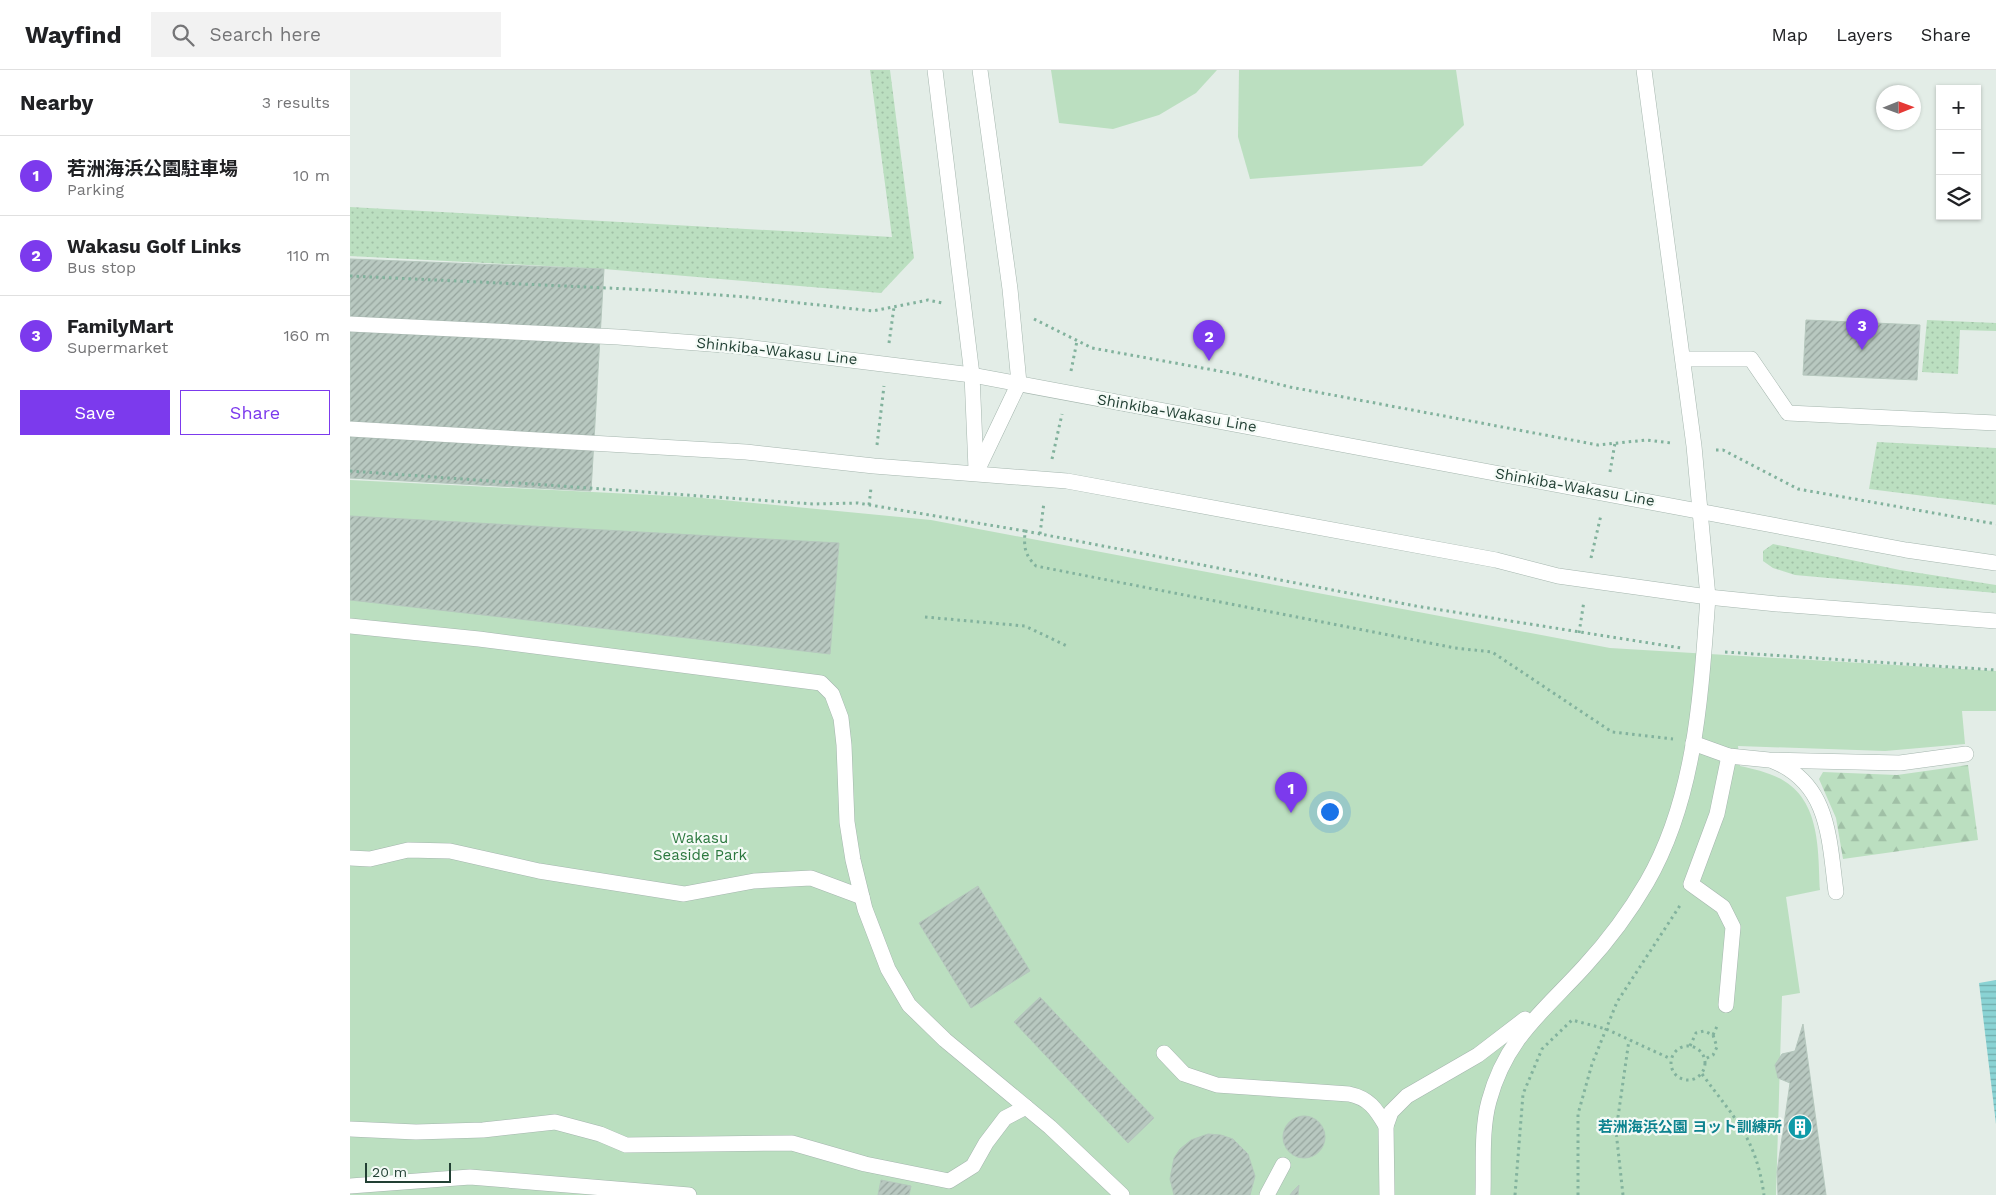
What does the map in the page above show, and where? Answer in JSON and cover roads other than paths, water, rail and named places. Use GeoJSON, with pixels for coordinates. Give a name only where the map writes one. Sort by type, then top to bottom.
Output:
{"type":"FeatureCollection","features":[{"type":"Feature","properties":{"kind":"street"},"geometry":{"type":"LineString","coordinates":[[935,70],[972,375],[976,473]]}},
{"type":"Feature","properties":{"kind":"street"},"geometry":{"type":"LineString","coordinates":[[976,473],[1018,383],[1010,289],[980,70]]}},
{"type":"Feature","properties":{"kind":"street"},"geometry":{"type":"LineString","coordinates":[[1483,1195],[1489,1102],[1505,1059],[1519,1035],[1584,966],[1622,921],[1647,882],[1673,826],[1687,776],[1693,743],[1704,651],[1708,597],[1683,359],[1644,70]]}},
{"type":"Feature","properties":{"kind":"street","name":"Shinkiba-Wakasu Line"},"geometry":{"type":"LineString","coordinates":[[350,324],[618,337],[737,346],[972,375],[1606,492],[1906,550],[1996,563]]}},
{"type":"Feature","properties":{"kind":"street"},"geometry":{"type":"LineString","coordinates":[[1683,359],[1751,359],[1788,413],[1996,423]]}},
{"type":"Feature","properties":{"kind":"street"},"geometry":{"type":"LineString","coordinates":[[350,429],[746,452],[874,466],[1048,479],[1496,560],[1558,576],[1708,597],[1777,604],[1996,620]]}},
{"type":"Feature","properties":{"kind":"street"},"geometry":{"type":"LineString","coordinates":[[350,626],[479,639],[821,683],[832,694],[841,718],[847,822],[862,897],[888,969],[909,1005],[946,1040],[1098,1171],[1122,1195]]}},
{"type":"Feature","properties":{"kind":"street"},"geometry":{"type":"LineString","coordinates":[[1693,743],[1729,756],[1769,760],[1900,763],[1966,754]]}},
{"type":"Feature","properties":{"kind":"street"},"geometry":{"type":"LineString","coordinates":[[1726,1005],[1733,927],[1723,907],[1691,884],[1718,814],[1729,756]]}},
{"type":"Feature","properties":{"kind":"street"},"geometry":{"type":"LineString","coordinates":[[1769,760],[1789,769],[1812,790],[1818,800],[1827,830],[1836,892]]}},
{"type":"Feature","properties":{"kind":"street"},"geometry":{"type":"LineString","coordinates":[[350,858],[370,859],[408,850],[450,851],[539,871],[684,894],[754,881],[811,878],[862,897]]}},
{"type":"Feature","properties":{"kind":"street"},"geometry":{"type":"LineString","coordinates":[[1387,1195],[1386,1126],[1391,1112],[1407,1096],[1478,1054],[1547,1004]]}},
{"type":"Feature","properties":{"kind":"street"},"geometry":{"type":"LineString","coordinates":[[1164,1053],[1184,1074],[1217,1085],[1349,1094],[1364,1097],[1376,1108],[1386,1126]]}},
{"type":"Feature","properties":{"kind":"street"},"geometry":{"type":"LineString","coordinates":[[350,1130],[416,1132],[483,1130],[555,1122],[600,1134],[626,1146],[792,1142],[865,1164],[949,1181],[973,1166],[986,1143],[1005,1118],[1026,1108]]}},
{"type":"Feature","properties":{"kind":"street"},"geometry":{"type":"LineString","coordinates":[[1267,1195],[1283,1165]]}},
{"type":"Feature","properties":{"kind":"street"},"geometry":{"type":"LineString","coordinates":[[350,1186],[470,1177],[689,1195]]}},
{"type":"Feature","properties":{"kind":"water"},"geometry":{"type":"Polygon","coordinates":[[[1996,980],[1996,1124],[1979,983],[1996,980]]]}},
{"type":"Feature","properties":{"kind":"place","name":"FamilyMart"},"geometry":{"type":"Point","coordinates":[1862,350]}},
{"type":"Feature","properties":{"kind":"place","name":"Wakasu Golf Links"},"geometry":{"type":"Point","coordinates":[1209,361]}},
{"type":"Feature","properties":{"kind":"place","name":"若洲海浜公園駐車場"},"geometry":{"type":"Point","coordinates":[1291,813]}},
{"type":"Feature","properties":{"kind":"place","name":"若洲海浜公園 ヨット訓練所"},"geometry":{"type":"Point","coordinates":[1800,1127]}},
{"type":"Feature","properties":{"kind":"park label","name":"Wakasu Seaside Park"},"geometry":{"type":"Point","coordinates":[700,846]}}]}
